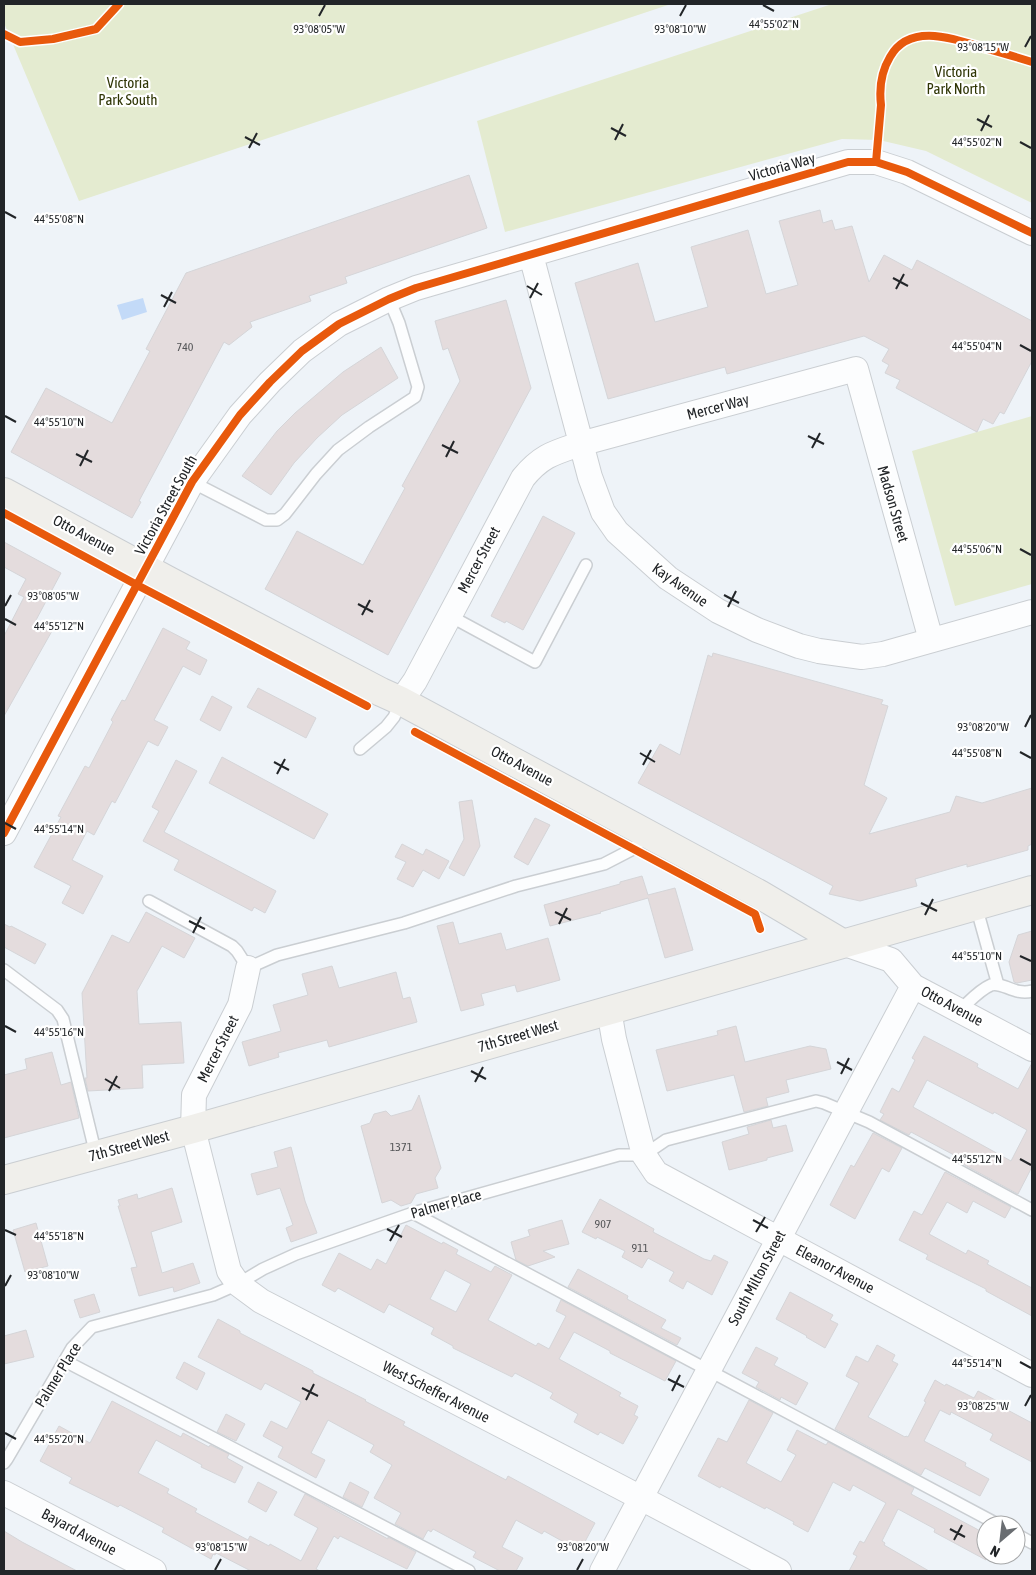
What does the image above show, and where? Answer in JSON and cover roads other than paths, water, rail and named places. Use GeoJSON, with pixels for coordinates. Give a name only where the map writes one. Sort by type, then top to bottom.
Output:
{"type":"FeatureCollection","features":[{"type":"Feature","properties":{"kind":"main road","name":"Otto Avenue"},"geometry":{"type":"LineString","coordinates":[[4,492],[372,687],[401,700],[759,894],[842,943]]}},
{"type":"Feature","properties":{"kind":"main road","name":"7th Street West"},"geometry":{"type":"LineString","coordinates":[[4,1180],[193,1129],[1032,890]]}},
{"type":"Feature","properties":{"kind":"street","name":"Victoria Way"},"geometry":{"type":"LineString","coordinates":[[531,255],[848,162],[876,162],[907,172],[1032,233]]}},
{"type":"Feature","properties":{"kind":"street","name":"Victoria Street South"},"geometry":{"type":"LineString","coordinates":[[4,833],[192,482],[240,415],[270,382],[302,351],[339,324],[389,299],[416,288],[531,255]]}},
{"type":"Feature","properties":{"kind":"street","name":"Kay Avenue"},"geometry":{"type":"LineString","coordinates":[[531,255],[580,444],[603,512],[617,532],[668,578],[718,611],[773,636],[799,646],[838,655],[862,657],[883,654],[1032,612]]}},
{"type":"Feature","properties":{"kind":"street","name":"Mercer Way"},"geometry":{"type":"LineString","coordinates":[[580,444],[856,369]]}},
{"type":"Feature","properties":{"kind":"street","name":"Madson Street"},"geometry":{"type":"LineString","coordinates":[[856,369],[931,640]]}},
{"type":"Feature","properties":{"kind":"street","name":"Mercer Street"},"geometry":{"type":"LineString","coordinates":[[401,700],[415,681],[523,478],[533,466],[546,456],[580,444]]}},
{"type":"Feature","properties":{"kind":"street","name":"Otto Avenue"},"geometry":{"type":"LineString","coordinates":[[842,943],[891,960],[913,986],[1032,1049]]}},
{"type":"Feature","properties":{"kind":"street","name":"Mercer Street"},"geometry":{"type":"LineString","coordinates":[[193,1129],[194,1095],[240,1005],[248,968]]}},
{"type":"Feature","properties":{"kind":"street","name":"South Milton Street"},"geometry":{"type":"LineString","coordinates":[[602,1571],[913,986]]}},
{"type":"Feature","properties":{"kind":"street","name":"Eleanor Avenue"},"geometry":{"type":"LineString","coordinates":[[609,1010],[614,1039],[644,1155],[656,1173],[1032,1375]]}},
{"type":"Feature","properties":{"kind":"street","name":"West Scheffer Avenue"},"geometry":{"type":"LineString","coordinates":[[193,1129],[229,1271],[238,1284],[261,1301],[779,1571]]}},
{"type":"Feature","properties":{"kind":"street","name":"Bayard Avenue"},"geometry":{"type":"LineString","coordinates":[[4,1493],[154,1571]]}},
{"type":"Feature","properties":{"kind":"lane"},"geometry":{"type":"LineString","coordinates":[[192,482],[266,520],[277,520],[285,514],[316,474],[338,450],[415,397],[418,387],[389,299]]}},
{"type":"Feature","properties":{"kind":"lane"},"geometry":{"type":"LineString","coordinates":[[450,616],[535,662],[586,565]]}},
{"type":"Feature","properties":{"kind":"lane"},"geometry":{"type":"LineString","coordinates":[[360,749],[386,727],[394,717],[401,700]]}},
{"type":"Feature","properties":{"kind":"lane"},"geometry":{"type":"LineString","coordinates":[[149,901],[232,946],[248,968],[277,955],[404,923],[516,886],[604,864],[633,850],[648,834]]}},
{"type":"Feature","properties":{"kind":"lane"},"geometry":{"type":"LineString","coordinates":[[976,906],[998,984]]}},
{"type":"Feature","properties":{"kind":"lane"},"geometry":{"type":"LineString","coordinates":[[4,970],[56,1010],[63,1019],[96,1155]]}},
{"type":"Feature","properties":{"kind":"lane"},"geometry":{"type":"LineString","coordinates":[[960,1010],[991,985],[998,984],[1016,992],[1032,991]]}},
{"type":"Feature","properties":{"kind":"lane"},"geometry":{"type":"LineString","coordinates":[[644,1155],[666,1140],[816,1101],[869,1122],[1032,1210]]}},
{"type":"Feature","properties":{"kind":"lane","name":"Palmer Place"},"geometry":{"type":"LineString","coordinates":[[4,1463],[72,1348],[92,1327],[213,1294],[238,1284],[263,1269],[296,1254],[413,1213],[619,1155],[644,1155]]}},
{"type":"Feature","properties":{"kind":"lane"},"geometry":{"type":"LineString","coordinates":[[413,1213],[980,1515]]}},
{"type":"Feature","properties":{"kind":"lane"},"geometry":{"type":"LineString","coordinates":[[65,1361],[469,1571]]}},
{"type":"Feature","properties":{"kind":"water"},"geometry":{"type":"Polygon","coordinates":[[[143,298],[147,312],[122,320],[117,305],[143,298]]]}},
{"type":"Feature","properties":{"kind":"park label","name":"Victoria Park North"},"geometry":{"type":"Point","coordinates":[956,80]}},
{"type":"Feature","properties":{"kind":"park label","name":"Victoria Park South"},"geometry":{"type":"Point","coordinates":[128,92]}}]}
